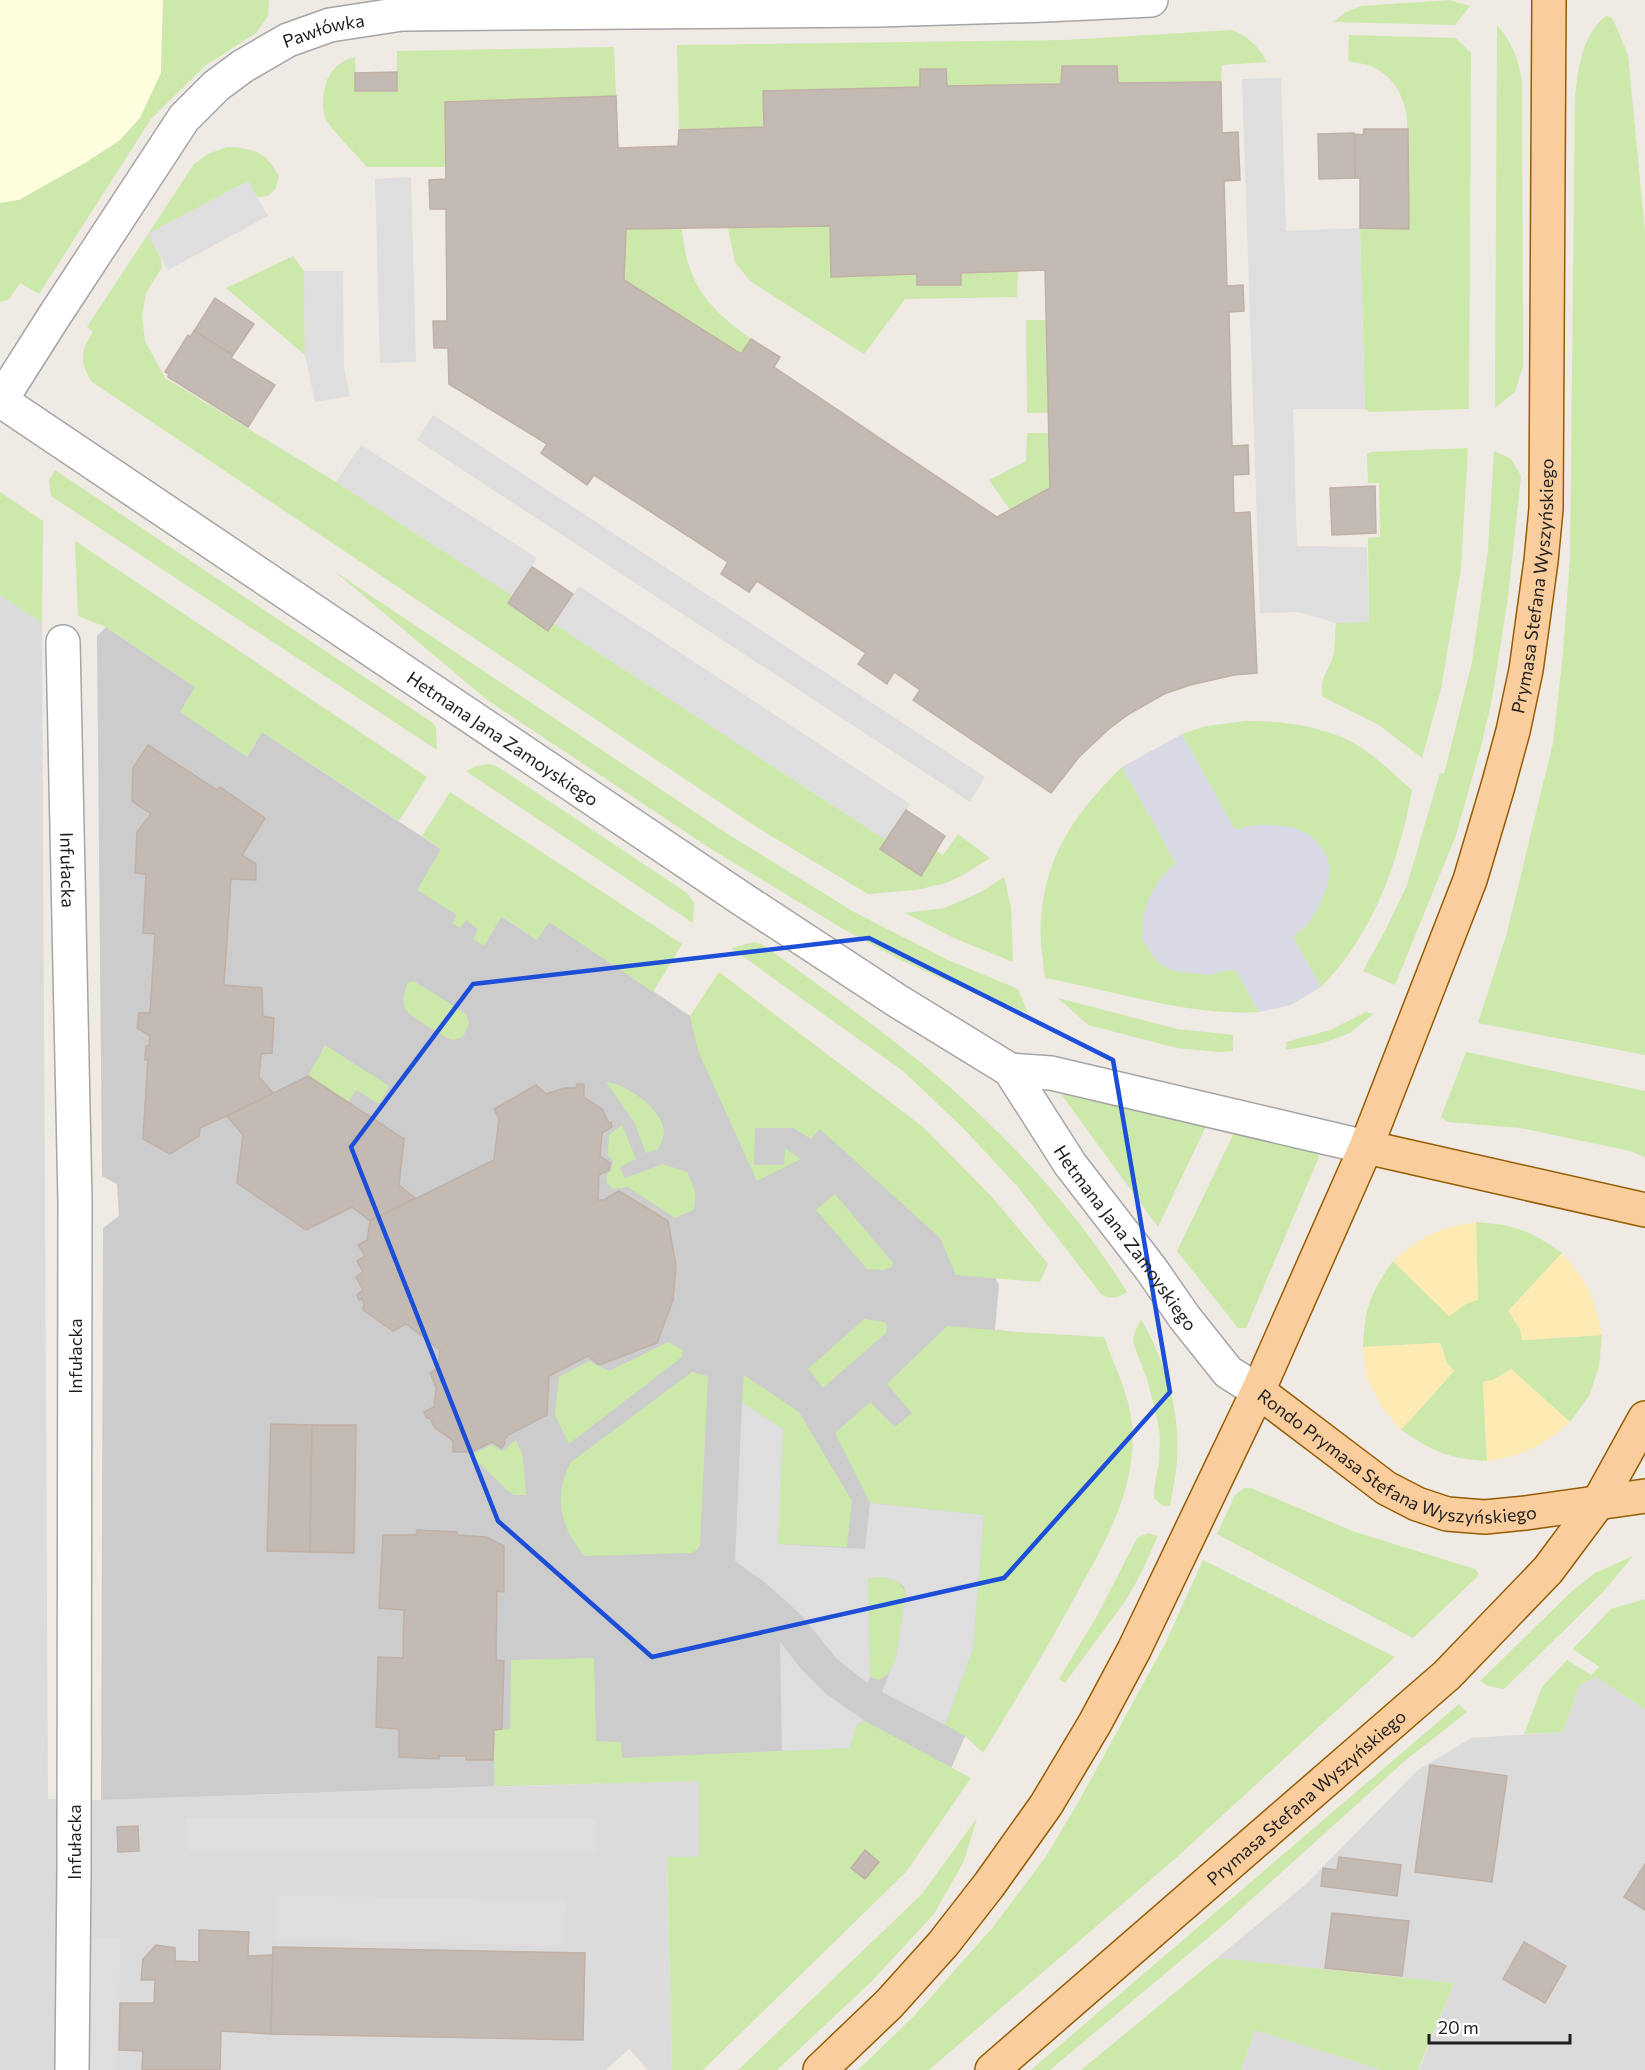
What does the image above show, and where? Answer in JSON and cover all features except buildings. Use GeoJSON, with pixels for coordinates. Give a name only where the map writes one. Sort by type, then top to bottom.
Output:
{"type":"FeatureCollection","features":[{"type":"Feature","properties":{"kind":"main road","name":"Prymasa Stefana Wyszyńskiego"},"geometry":{"type":"LineString","coordinates":[[1365,1147],[1470,880],[1513,731],[1526,670],[1546,509],[1550,0]]}},
{"type":"Feature","properties":{"kind":"main road"},"geometry":{"type":"LineString","coordinates":[[1365,1147],[1645,1210]]}},
{"type":"Feature","properties":{"kind":"main road","name":"Rondo Prymasa Stefana Wyszyńskiego"},"geometry":{"type":"LineString","coordinates":[[1365,1147],[1258,1390],[1386,1488],[1417,1504],[1447,1514],[1485,1517],[1645,1496]]}},
{"type":"Feature","properties":{"kind":"main road"},"geometry":{"type":"LineString","coordinates":[[820,2070],[889,2004],[943,1944],[989,1885],[1046,1805],[1095,1723],[1134,1650],[1258,1390]]}},
{"type":"Feature","properties":{"kind":"main road"},"geometry":{"type":"LineString","coordinates":[[1598,1503],[1645,1418]]}},
{"type":"Feature","properties":{"kind":"main road","name":"Prymasa Stefana Wyszyńskiego"},"geometry":{"type":"LineString","coordinates":[[992,2070],[1447,1675],[1548,1570],[1598,1503]]}},
{"type":"Feature","properties":{"kind":"street","name":"Pawłówka"},"geometry":{"type":"LineString","coordinates":[[0,400],[184,118],[216,86],[243,66],[288,40],[330,25],[402,14],[879,10],[1151,0]]}},
{"type":"Feature","properties":{"kind":"street","name":"Hetmana Jana Zamoyskiego"},"geometry":{"type":"LineString","coordinates":[[0,400],[739,897],[896,1000],[1010,1070],[1070,1164],[1151,1269],[1185,1318],[1228,1371],[1258,1390]]}},
{"type":"Feature","properties":{"kind":"street","name":"Infułacka"},"geometry":{"type":"LineString","coordinates":[[63,642],[75,1225],[72,2070]]}},
{"type":"Feature","properties":{"kind":"street","name":"Hetmana Jana Zamoyskiego"},"geometry":{"type":"LineString","coordinates":[[1010,1070],[1051,1072],[1365,1147]]}},
{"type":"Feature","properties":{"kind":"highlighted area"},"geometry":{"type":"Polygon","coordinates":[[[869,938],[1113,1060],[1170,1392],[1004,1578],[652,1657],[498,1521],[351,1147],[473,984],[869,938]]]}},
{"type":"Feature","properties":{"kind":"shaded area"},"geometry":{"type":"Polygon","coordinates":[[[0,0],[163,0],[161,73],[140,118],[119,141],[85,163],[19,200],[0,203],[0,0]]]}},
{"type":"Feature","properties":{"kind":"shaded area"},"geometry":{"type":"Polygon","coordinates":[[[1281,78],[1286,231],[1360,228],[1365,409],[1293,409],[1297,546],[1367,547],[1369,622],[1336,623],[1299,612],[1260,613],[1242,79],[1281,78]]]}},
{"type":"Feature","properties":{"kind":"shaded area"},"geometry":{"type":"Polygon","coordinates":[[[411,177],[416,362],[380,363],[375,179],[411,177]]]}},
{"type":"Feature","properties":{"kind":"shaded area"},"geometry":{"type":"Polygon","coordinates":[[[248,181],[268,216],[168,270],[148,234],[248,181]]]}},
{"type":"Feature","properties":{"kind":"shaded area"},"geometry":{"type":"Polygon","coordinates":[[[304,271],[343,271],[344,368],[350,396],[315,402],[305,355],[304,271]]]}},
{"type":"Feature","properties":{"kind":"shaded area"},"geometry":{"type":"Polygon","coordinates":[[[433,415],[985,777],[970,802],[417,440],[433,415]]]}},
{"type":"Feature","properties":{"kind":"shaded area"},"geometry":{"type":"Polygon","coordinates":[[[361,445],[537,558],[513,596],[336,482],[361,445]]]}},
{"type":"Feature","properties":{"kind":"shaded area"},"geometry":{"type":"Polygon","coordinates":[[[579,586],[910,804],[886,840],[553,623],[579,586]]]}},
{"type":"Feature","properties":{"kind":"shaded area"},"geometry":{"type":"Polygon","coordinates":[[[0,595],[42,623],[48,1799],[101,1800],[699,1780],[699,1857],[667,1858],[672,2070],[648,2070],[629,2049],[606,2070],[0,2070],[0,595]]]}},
{"type":"Feature","properties":{"kind":"shaded area"},"geometry":{"type":"Polygon","coordinates":[[[106,627],[195,687],[247,757],[262,732],[479,874],[468,894],[537,940],[549,921],[690,1016],[996,1279],[999,1285],[995,1330],[1017,1332],[965,1736],[950,1771],[101,1800],[103,1228],[119,1216],[117,1184],[102,1176],[97,636],[106,627]]]}},
{"type":"Feature","properties":{"kind":"shaded area"},"geometry":{"type":"Polygon","coordinates":[[[1182,734],[1235,830],[1253,825],[1292,827],[1308,834],[1327,856],[1330,871],[1320,905],[1308,924],[1293,937],[1321,987],[1291,1005],[1259,1012],[1235,969],[1207,975],[1173,971],[1157,962],[1142,939],[1143,916],[1149,898],[1160,879],[1176,863],[1122,767],[1182,734]]]}},
{"type":"Feature","properties":{"kind":"shaded area"},"geometry":{"type":"Polygon","coordinates":[[[742,1402],[783,1429],[778,1544],[865,1549],[870,1503],[984,1515],[973,1649],[945,1725],[882,1692],[896,1657],[906,1592],[897,1581],[883,1577],[868,1578],[870,1677],[867,1683],[837,1659],[801,1615],[787,1602],[735,1561],[742,1402]]]}},
{"type":"Feature","properties":{"kind":"shaded area"},"geometry":{"type":"Polygon","coordinates":[[[780,1642],[802,1670],[826,1694],[865,1721],[856,1727],[850,1748],[782,1751],[780,1642]]]}},
{"type":"Feature","properties":{"kind":"shaded area"},"geometry":{"type":"Polygon","coordinates":[[[1596,1677],[1645,1709],[1645,2070],[1419,2070],[1454,1983],[1217,1958],[1305,1885],[1418,1770],[1471,1738],[1563,1732],[1579,1686],[1596,1677]]]}},
{"type":"Feature","properties":{"kind":"shaded area"},"geometry":{"type":"Polygon","coordinates":[[[186,1818],[596,1818],[596,1851],[186,1851],[186,1818]]]}},
{"type":"Feature","properties":{"kind":"shaded area"},"geometry":{"type":"Polygon","coordinates":[[[277,1895],[565,1901],[564,1946],[276,1939],[277,1895]]]}},
{"type":"Feature","properties":{"kind":"shaded area"},"geometry":{"type":"Polygon","coordinates":[[[91,1938],[121,1939],[116,2070],[87,2070],[91,1938]]]}},
{"type":"Feature","properties":{"kind":"shaded area"},"geometry":{"type":"Polygon","coordinates":[[[1255,2030],[1382,2070],[1241,2070],[1255,2030]]]}},
{"type":"Feature","properties":{"kind":"green space"},"geometry":{"type":"Polygon","coordinates":[[[163,0],[269,0],[268,16],[256,33],[206,65],[151,119],[39,294],[20,283],[9,299],[0,302],[0,203],[19,200],[85,163],[119,141],[140,118],[161,73],[163,0]]]}},
{"type":"Feature","properties":{"kind":"green space"},"geometry":{"type":"Polygon","coordinates":[[[1450,0],[1470,6],[1455,25],[1334,22],[1344,13],[1361,6],[1450,0]]]}},
{"type":"Feature","properties":{"kind":"green space"},"geometry":{"type":"Polygon","coordinates":[[[1606,16],[1611,17],[1628,55],[1645,232],[1645,1055],[1478,1023],[1506,936],[1553,743],[1570,559],[1575,97],[1586,42],[1591,32],[1606,16]]]}},
{"type":"Feature","properties":{"kind":"green space"},"geometry":{"type":"Polygon","coordinates":[[[1497,25],[1514,52],[1522,82],[1523,366],[1515,392],[1495,408],[1497,25]]]}},
{"type":"Feature","properties":{"kind":"green space"},"geometry":{"type":"Polygon","coordinates":[[[1232,30],[1253,43],[1267,62],[1222,65],[1221,82],[1118,83],[1117,66],[1062,66],[1061,84],[947,86],[920,69],[920,87],[763,91],[764,127],[679,130],[677,45],[1066,40],[1232,30]]]}},
{"type":"Feature","properties":{"kind":"green space"},"geometry":{"type":"Polygon","coordinates":[[[1349,35],[1456,38],[1471,53],[1469,409],[1370,412],[1365,409],[1360,228],[1409,229],[1409,133],[1407,133],[1404,103],[1395,85],[1371,66],[1348,61],[1349,35]]]}},
{"type":"Feature","properties":{"kind":"green space"},"geometry":{"type":"Polygon","coordinates":[[[614,47],[616,96],[445,102],[446,167],[367,167],[325,117],[323,103],[327,80],[335,68],[350,58],[355,57],[356,91],[397,91],[397,51],[614,47]]]}},
{"type":"Feature","properties":{"kind":"green space"},"geometry":{"type":"Polygon","coordinates":[[[227,147],[252,150],[269,162],[279,177],[276,188],[268,196],[257,197],[248,181],[148,234],[194,164],[208,154],[227,147]]]}},
{"type":"Feature","properties":{"kind":"green space"},"geometry":{"type":"Polygon","coordinates":[[[830,226],[832,277],[917,274],[961,285],[961,273],[1018,271],[1017,297],[905,299],[864,354],[750,281],[735,262],[728,228],[830,226]]]}},
{"type":"Feature","properties":{"kind":"green space"},"geometry":{"type":"Polygon","coordinates":[[[626,229],[682,229],[689,265],[702,293],[722,316],[751,339],[741,354],[624,280],[626,229]]]}},
{"type":"Feature","properties":{"kind":"green space"},"geometry":{"type":"Polygon","coordinates":[[[148,234],[161,258],[162,267],[146,293],[142,316],[145,341],[165,378],[336,482],[513,596],[508,603],[548,631],[553,623],[886,840],[880,849],[920,876],[936,851],[943,855],[958,834],[990,858],[946,883],[916,890],[868,894],[758,828],[92,382],[83,362],[86,345],[93,332],[87,327],[148,234]]]}},
{"type":"Feature","properties":{"kind":"green space"},"geometry":{"type":"Polygon","coordinates":[[[293,256],[304,271],[305,355],[226,288],[293,256]]]}},
{"type":"Feature","properties":{"kind":"green space"},"geometry":{"type":"Polygon","coordinates":[[[1026,320],[1046,320],[1048,413],[1027,413],[1026,320]]]}},
{"type":"Feature","properties":{"kind":"green space"},"geometry":{"type":"Polygon","coordinates":[[[1027,433],[1049,433],[1050,488],[1010,510],[989,480],[1026,461],[1027,433]]]}},
{"type":"Feature","properties":{"kind":"green space"},"geometry":{"type":"Polygon","coordinates":[[[1468,448],[1461,568],[1441,689],[1422,758],[1379,725],[1323,697],[1322,685],[1334,652],[1336,623],[1369,621],[1368,538],[1380,537],[1379,483],[1368,483],[1367,454],[1468,448]]]}},
{"type":"Feature","properties":{"kind":"green space"},"geometry":{"type":"Polygon","coordinates":[[[1494,451],[1511,459],[1521,476],[1508,597],[1492,699],[1456,835],[1395,985],[1363,971],[1407,885],[1440,773],[1444,774],[1472,662],[1488,550],[1494,451]]]}},
{"type":"Feature","properties":{"kind":"green space"},"geometry":{"type":"Polygon","coordinates":[[[55,470],[433,723],[436,728],[437,750],[51,496],[49,481],[55,470]]]}},
{"type":"Feature","properties":{"kind":"green space"},"geometry":{"type":"Polygon","coordinates":[[[0,492],[43,521],[42,623],[0,595],[0,492]]]}},
{"type":"Feature","properties":{"kind":"green space"},"geometry":{"type":"Polygon","coordinates":[[[75,541],[427,777],[399,821],[262,732],[247,757],[180,712],[195,687],[106,627],[78,616],[75,541]]]}},
{"type":"Feature","properties":{"kind":"green space"},"geometry":{"type":"Polygon","coordinates":[[[334,571],[726,833],[854,912],[948,960],[1018,989],[1028,1013],[899,959],[845,930],[711,849],[486,699],[334,571]]]}},
{"type":"Feature","properties":{"kind":"green space"},"geometry":{"type":"Polygon","coordinates":[[[1246,721],[1299,725],[1338,736],[1367,751],[1412,790],[1400,843],[1381,896],[1355,944],[1321,987],[1293,937],[1308,924],[1253,825],[1235,830],[1182,734],[1206,726],[1246,721]]]}},
{"type":"Feature","properties":{"kind":"green space"},"geometry":{"type":"Polygon","coordinates":[[[489,764],[498,767],[687,893],[694,903],[693,923],[466,771],[489,764]]]}},
{"type":"Feature","properties":{"kind":"green space"},"geometry":{"type":"Polygon","coordinates":[[[1122,767],[1176,863],[1160,879],[1143,916],[1207,975],[1235,969],[1259,1012],[1205,1010],[1178,1006],[1045,978],[1041,925],[1049,873],[1066,835],[1078,817],[1122,767]]]}},
{"type":"Feature","properties":{"kind":"green space"},"geometry":{"type":"Polygon","coordinates":[[[450,792],[682,944],[653,992],[549,922],[537,940],[502,916],[484,946],[473,939],[478,929],[466,920],[460,928],[452,923],[457,915],[417,890],[441,849],[422,836],[450,792]]]}},
{"type":"Feature","properties":{"kind":"green space"},"geometry":{"type":"Polygon","coordinates":[[[1004,877],[1011,907],[1013,962],[954,938],[905,913],[945,908],[981,892],[1004,877]]]}},
{"type":"Feature","properties":{"kind":"green space"},"geometry":{"type":"Polygon","coordinates":[[[754,942],[762,944],[877,1029],[970,1105],[1020,1154],[1066,1207],[1088,1234],[1127,1292],[1114,1298],[1101,1294],[1018,1187],[962,1127],[903,1071],[731,948],[754,942]]]}},
{"type":"Feature","properties":{"kind":"green space"},"geometry":{"type":"Polygon","coordinates":[[[719,972],[923,1127],[992,1197],[1048,1264],[1040,1282],[956,1275],[940,1238],[820,1129],[811,1139],[793,1128],[755,1128],[754,1165],[784,1165],[785,1148],[801,1159],[757,1181],[698,1051],[690,1016],[719,972]]]}},
{"type":"Feature","properties":{"kind":"green space"},"geometry":{"type":"Polygon","coordinates":[[[414,981],[466,1014],[469,1024],[463,1037],[453,1040],[447,1038],[409,1014],[403,1000],[409,982],[414,981]]]}},
{"type":"Feature","properties":{"kind":"green space"},"geometry":{"type":"Polygon","coordinates":[[[1058,998],[1177,1029],[1233,1035],[1233,1051],[1177,1048],[1088,1025],[1058,998]]]}},
{"type":"Feature","properties":{"kind":"green space"},"geometry":{"type":"Polygon","coordinates":[[[1366,1012],[1373,1014],[1350,1033],[1323,1043],[1286,1050],[1286,1042],[1330,1030],[1366,1012]]]}},
{"type":"Feature","properties":{"kind":"green space"},"geometry":{"type":"Polygon","coordinates":[[[325,1045],[389,1086],[379,1104],[356,1090],[348,1103],[308,1076],[325,1045]]]}},
{"type":"Feature","properties":{"kind":"green space"},"geometry":{"type":"Polygon","coordinates":[[[1466,1052],[1645,1091],[1645,1157],[1630,1151],[1520,1128],[1448,1122],[1441,1117],[1466,1052]]]}},
{"type":"Feature","properties":{"kind":"green space"},"geometry":{"type":"Polygon","coordinates":[[[606,1082],[614,1083],[633,1092],[657,1114],[664,1131],[658,1149],[646,1153],[634,1122],[606,1082]]]}},
{"type":"Feature","properties":{"kind":"green space"},"geometry":{"type":"Polygon","coordinates":[[[1061,1094],[1206,1126],[1158,1227],[1061,1094]]]}},
{"type":"Feature","properties":{"kind":"green space"},"geometry":{"type":"Polygon","coordinates":[[[622,1125],[636,1159],[620,1167],[625,1178],[663,1164],[687,1172],[695,1195],[693,1210],[675,1218],[628,1187],[613,1189],[607,1183],[606,1175],[611,1171],[613,1161],[608,1155],[609,1135],[622,1125]]]}},
{"type":"Feature","properties":{"kind":"green space"},"geometry":{"type":"Polygon","coordinates":[[[1234,1133],[1317,1153],[1319,1157],[1246,1328],[1238,1328],[1177,1251],[1234,1133]]]}},
{"type":"Feature","properties":{"kind":"green space"},"geometry":{"type":"Polygon","coordinates":[[[835,1194],[893,1263],[892,1267],[884,1270],[867,1269],[816,1210],[835,1194]]]}},
{"type":"Feature","properties":{"kind":"green space"},"geometry":{"type":"Polygon","coordinates":[[[1476,1222],[1521,1230],[1562,1253],[1509,1311],[1521,1329],[1522,1340],[1602,1335],[1599,1367],[1589,1396],[1570,1422],[1511,1369],[1493,1380],[1483,1382],[1487,1461],[1441,1453],[1401,1430],[1454,1371],[1447,1363],[1440,1343],[1363,1347],[1365,1321],[1370,1301],[1393,1261],[1449,1316],[1467,1303],[1478,1300],[1476,1222]]]}},
{"type":"Feature","properties":{"kind":"green space"},"geometry":{"type":"Polygon","coordinates":[[[864,1319],[885,1322],[886,1333],[823,1388],[808,1369],[864,1319]]]}},
{"type":"Feature","properties":{"kind":"green space"},"geometry":{"type":"Polygon","coordinates":[[[1141,1319],[1164,1369],[1174,1405],[1178,1442],[1170,1506],[1163,1506],[1154,1498],[1160,1436],[1147,1379],[1133,1342],[1141,1319]]]}},
{"type":"Feature","properties":{"kind":"green space"},"geometry":{"type":"Polygon","coordinates":[[[947,1326],[1104,1337],[1124,1391],[1132,1424],[1133,1447],[1130,1470],[1125,1492],[1108,1534],[1054,1635],[983,1753],[965,1736],[945,1725],[973,1649],[984,1515],[870,1503],[835,1433],[870,1402],[895,1427],[912,1413],[887,1384],[947,1326]]]}},
{"type":"Feature","properties":{"kind":"green space"},"geometry":{"type":"Polygon","coordinates":[[[668,1342],[683,1350],[682,1357],[569,1444],[555,1415],[559,1377],[589,1361],[609,1371],[668,1342]]]}},
{"type":"Feature","properties":{"kind":"green space"},"geometry":{"type":"Polygon","coordinates":[[[692,1372],[708,1376],[700,1545],[692,1553],[584,1556],[570,1534],[562,1511],[562,1487],[571,1462],[692,1372]]]}},
{"type":"Feature","properties":{"kind":"green space"},"geometry":{"type":"Polygon","coordinates":[[[744,1375],[799,1412],[852,1501],[847,1547],[777,1544],[783,1429],[742,1402],[744,1375]]]}},
{"type":"Feature","properties":{"kind":"green space"},"geometry":{"type":"Polygon","coordinates":[[[516,1440],[523,1456],[526,1495],[514,1495],[508,1491],[471,1455],[492,1445],[502,1451],[516,1440]]]}},
{"type":"Feature","properties":{"kind":"green space"},"geometry":{"type":"Polygon","coordinates":[[[1244,1488],[1251,1488],[1355,1532],[1475,1569],[1478,1573],[1477,1577],[1413,1638],[1217,1534],[1235,1495],[1244,1488]]]}},
{"type":"Feature","properties":{"kind":"green space"},"geometry":{"type":"Polygon","coordinates":[[[1148,1533],[1158,1536],[1140,1575],[1126,1600],[1065,1683],[1059,1679],[1097,1616],[1137,1538],[1148,1533]]]}},
{"type":"Feature","properties":{"kind":"green space"},"geometry":{"type":"Polygon","coordinates":[[[1633,1556],[1602,1593],[1504,1689],[1488,1686],[1480,1681],[1571,1592],[1595,1573],[1633,1556]]]}},
{"type":"Feature","properties":{"kind":"green space"},"geometry":{"type":"Polygon","coordinates":[[[1203,1560],[1395,1657],[1177,1857],[929,2070],[858,2070],[914,2016],[994,1926],[1045,1858],[1165,1644],[1203,1560]]]}},
{"type":"Feature","properties":{"kind":"green space"},"geometry":{"type":"Polygon","coordinates":[[[883,1577],[897,1581],[906,1592],[896,1657],[891,1672],[879,1680],[870,1677],[869,1672],[867,1578],[883,1577]]]}},
{"type":"Feature","properties":{"kind":"green space"},"geometry":{"type":"Polygon","coordinates":[[[1645,1599],[1645,1709],[1596,1677],[1579,1686],[1563,1732],[1524,1734],[1542,1687],[1567,1660],[1591,1675],[1599,1667],[1573,1649],[1611,1609],[1645,1599]]]}},
{"type":"Feature","properties":{"kind":"green space"},"geometry":{"type":"Polygon","coordinates":[[[594,1658],[596,1741],[621,1742],[622,1758],[850,1748],[856,1728],[865,1721],[971,1778],[906,1872],[703,2070],[672,2070],[667,1857],[699,1857],[699,1781],[494,1786],[494,1730],[510,1729],[511,1660],[594,1658]]]}},
{"type":"Feature","properties":{"kind":"green space"},"geometry":{"type":"Polygon","coordinates":[[[1459,1704],[1467,1712],[1407,1759],[1222,1926],[1050,2070],[1031,2070],[1459,1704]]]}},
{"type":"Feature","properties":{"kind":"green space"},"geometry":{"type":"Polygon","coordinates":[[[977,1818],[964,1861],[934,1914],[871,1982],[777,2070],[738,2070],[922,1894],[977,1818]]]}},
{"type":"Feature","properties":{"kind":"green space"},"geometry":{"type":"Polygon","coordinates":[[[1217,1958],[1454,1983],[1418,2070],[1382,2070],[1255,2030],[1241,2070],[1081,2070],[1217,1958]]]}},
{"type":"Feature","properties":{"kind":"sand"},"geometry":{"type":"Polygon","coordinates":[[[1476,1222],[1478,1300],[1467,1303],[1449,1316],[1393,1261],[1431,1234],[1450,1227],[1476,1222]]]}},
{"type":"Feature","properties":{"kind":"sand"},"geometry":{"type":"Polygon","coordinates":[[[1562,1253],[1589,1291],[1602,1335],[1522,1340],[1520,1329],[1508,1311],[1562,1253]]]}},
{"type":"Feature","properties":{"kind":"sand"},"geometry":{"type":"Polygon","coordinates":[[[1440,1343],[1447,1363],[1454,1371],[1401,1430],[1381,1406],[1367,1378],[1363,1347],[1440,1343]]]}},
{"type":"Feature","properties":{"kind":"sand"},"geometry":{"type":"Polygon","coordinates":[[[1511,1369],[1570,1422],[1532,1449],[1487,1461],[1483,1382],[1493,1380],[1511,1369]]]}}]}
